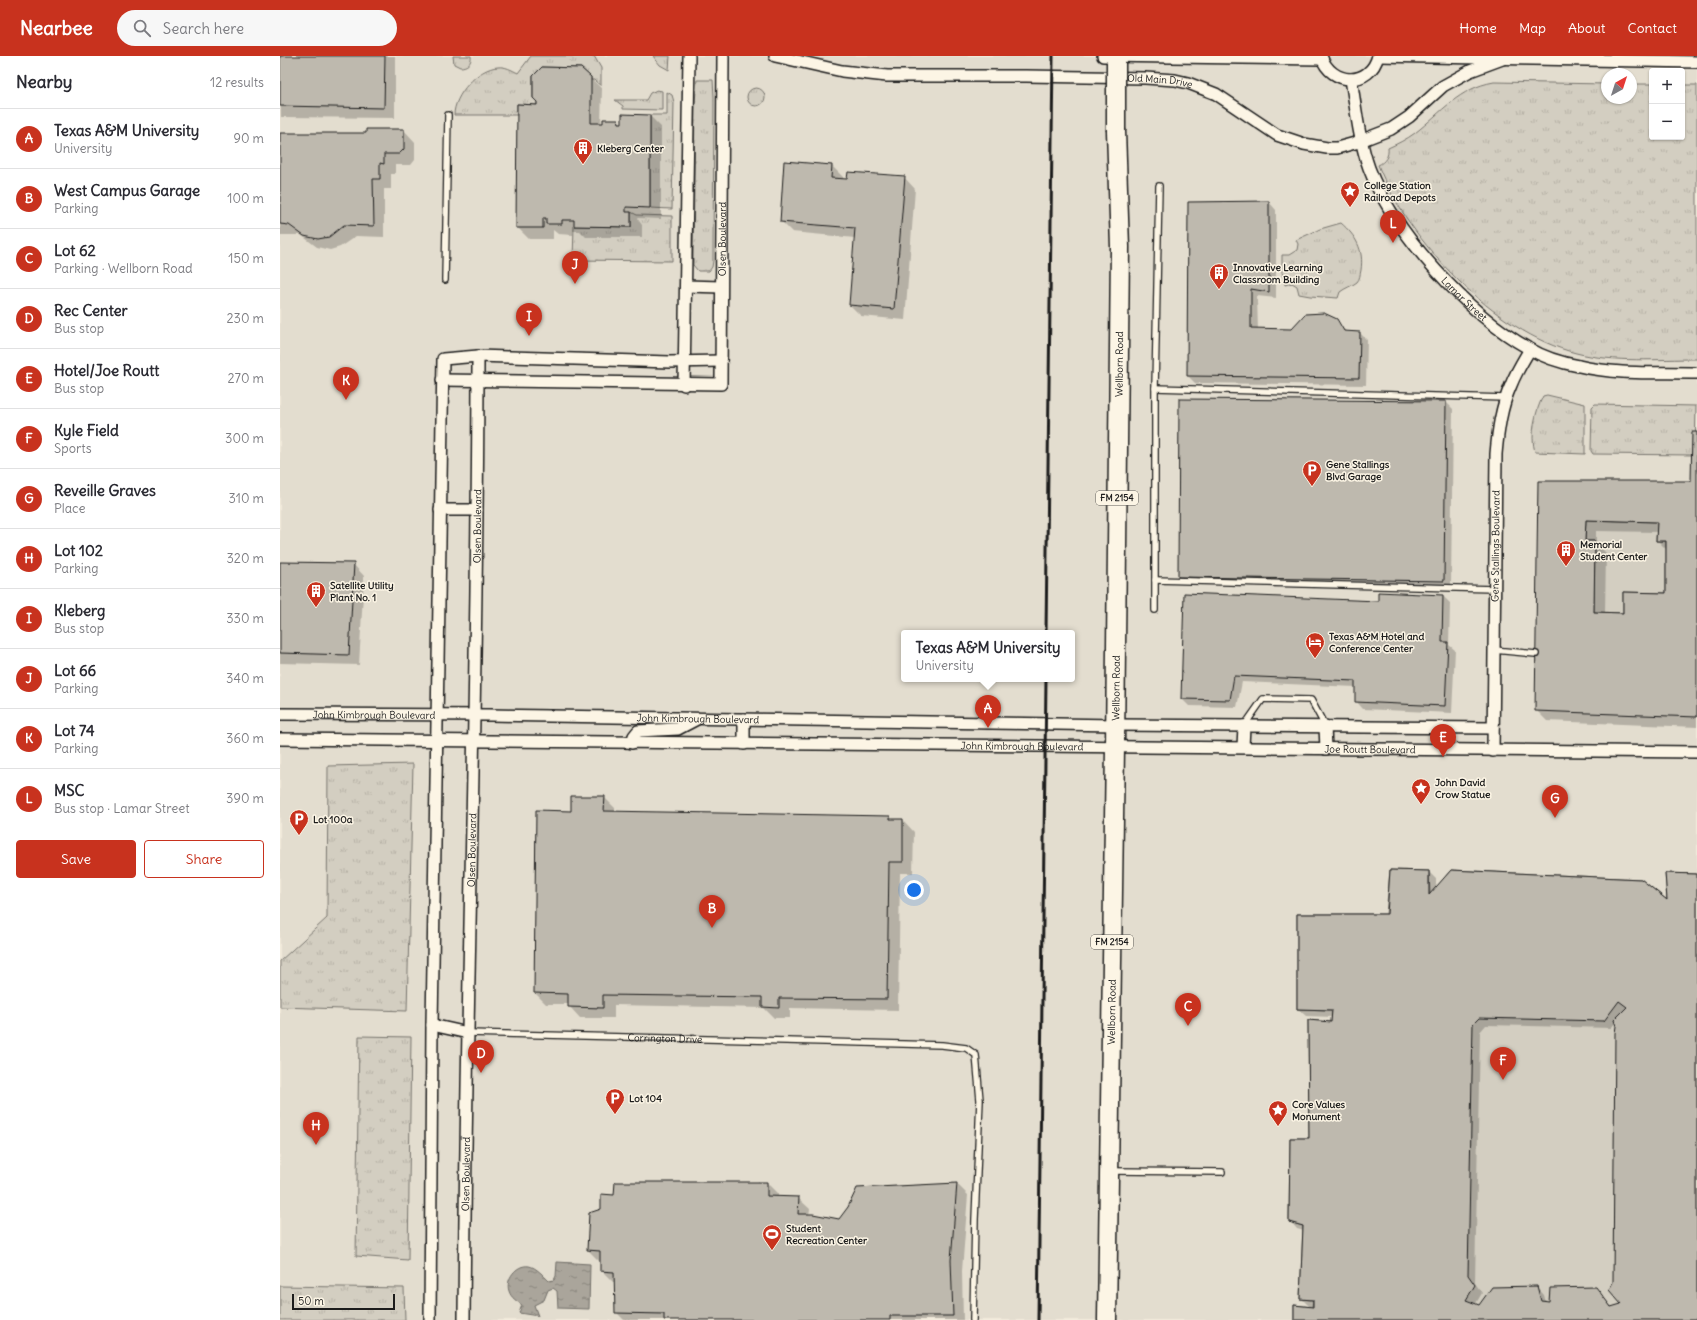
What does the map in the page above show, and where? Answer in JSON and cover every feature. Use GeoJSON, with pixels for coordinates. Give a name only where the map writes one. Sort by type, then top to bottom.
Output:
{"type":"FeatureCollection","features":[{"type":"Feature","properties":{"kind":"main road","name":"Wellborn Road"},"geometry":{"type":"LineString","coordinates":[[1107,1320],[1116,725],[1120,247],[1116,130],[1116,61]]}},
{"type":"Feature","properties":{"kind":"street"},"geometry":{"type":"LineString","coordinates":[[684,385],[689,56]]}},
{"type":"Feature","properties":{"kind":"street","name":"Olsen Boulevard"},"geometry":{"type":"LineString","coordinates":[[442,380],[684,385],[721,384],[723,56]]}},
{"type":"Feature","properties":{"kind":"street","name":"Old Main Drive"},"geometry":{"type":"LineString","coordinates":[[775,56],[842,71],[887,76],[1042,76],[1175,80],[1195,85],[1216,94],[1277,135],[1299,143],[1317,147],[1337,148],[1362,141],[1391,129],[1409,117],[1443,86],[1483,65],[1505,58]]}},
{"type":"Feature","properties":{"kind":"street"},"geometry":{"type":"LineString","coordinates":[[1103,56],[1116,61],[1322,57],[1332,73],[1344,79],[1358,78],[1370,71],[1375,65],[1378,56]]}},
{"type":"Feature","properties":{"kind":"street","name":"Old Main Drive"},"geometry":{"type":"LineString","coordinates":[[1378,56],[1697,62]]}},
{"type":"Feature","properties":{"kind":"street","name":"Lamar Street"},"geometry":{"type":"LineString","coordinates":[[1351,79],[1362,141],[1369,167],[1387,203],[1398,222],[1424,256],[1458,293],[1474,307],[1513,339],[1530,349],[1563,362],[1594,369],[1697,373]]}},
{"type":"Feature","properties":{"kind":"street"},"geometry":{"type":"LineString","coordinates":[[686,286],[721,288]]}},
{"type":"Feature","properties":{"kind":"street","name":"Gene Stallings Boulevard"},"geometry":{"type":"LineString","coordinates":[[1493,750],[1496,454],[1499,425],[1506,398],[1510,386],[1530,349]]}},
{"type":"Feature","properties":{"kind":"street"},"geometry":{"type":"LineString","coordinates":[[430,1320],[432,1025],[443,359],[478,356],[684,362],[721,361]]}},
{"type":"Feature","properties":{"kind":"street","name":"Olsen Boulevard"},"geometry":{"type":"LineString","coordinates":[[464,1320],[474,741],[478,356]]}},
{"type":"Feature","properties":{"kind":"street"},"geometry":{"type":"LineString","coordinates":[[440,510],[477,510]]}},
{"type":"Feature","properties":{"kind":"street","name":"John Kimbrough Boulevard"},"geometry":{"type":"LineString","coordinates":[[280,714],[474,715],[1116,725]]}},
{"type":"Feature","properties":{"kind":"street"},"geometry":{"type":"LineString","coordinates":[[632,743],[634,736],[638,731],[678,729],[697,718]]}},
{"type":"Feature","properties":{"kind":"street"},"geometry":{"type":"LineString","coordinates":[[744,719],[744,744]]}},
{"type":"Feature","properties":{"kind":"street"},"geometry":{"type":"LineString","coordinates":[[1116,725],[1493,728]]}},
{"type":"Feature","properties":{"kind":"street"},"geometry":{"type":"LineString","coordinates":[[1243,748],[1244,726]]}},
{"type":"Feature","properties":{"kind":"street"},"geometry":{"type":"LineString","coordinates":[[1325,726],[1326,749]]}},
{"type":"Feature","properties":{"kind":"street","name":"John Kimbrough Boulevard"},"geometry":{"type":"LineString","coordinates":[[280,739],[1115,747]]}},
{"type":"Feature","properties":{"kind":"street","name":"Joe Routt Boulevard"},"geometry":{"type":"LineString","coordinates":[[1115,747],[1697,752]]}},
{"type":"Feature","properties":{"kind":"street","name":"Corrington Drive"},"geometry":{"type":"LineString","coordinates":[[432,1025],[468,1033]]}},
{"type":"Feature","properties":{"kind":"lane"},"geometry":{"type":"LineString","coordinates":[[446,280],[448,115]]}},
{"type":"Feature","properties":{"kind":"lane"},"geometry":{"type":"LineString","coordinates":[[1155,610],[1155,388],[1159,186]]}},
{"type":"Feature","properties":{"kind":"lane"},"geometry":{"type":"LineString","coordinates":[[1155,388],[1506,398]]}},
{"type":"Feature","properties":{"kind":"lane"},"geometry":{"type":"LineString","coordinates":[[1155,580],[1494,589]]}},
{"type":"Feature","properties":{"kind":"lane"},"geometry":{"type":"LineString","coordinates":[[1494,650],[1536,654]]}},
{"type":"Feature","properties":{"kind":"lane"},"geometry":{"type":"LineString","coordinates":[[1244,726],[1263,698],[1311,700],[1325,726]]}},
{"type":"Feature","properties":{"kind":"lane","name":"Corrington Drive"},"geometry":{"type":"LineString","coordinates":[[468,1033],[942,1045],[966,1048],[976,1055],[980,1100],[974,1219],[973,1320]]}},
{"type":"Feature","properties":{"kind":"lane"},"geometry":{"type":"LineString","coordinates":[[1110,1171],[1222,1172]]}},
{"type":"Feature","properties":{"kind":"shaded area"},"geometry":{"type":"Polygon","coordinates":[[[280,56],[1697,56],[1697,1320],[280,1320],[280,56]]]}},
{"type":"Feature","properties":{"kind":"green space"},"geometry":{"type":"Polygon","coordinates":[[[453,56],[471,56],[471,61],[467,65],[460,67],[454,64],[453,56]]]}},
{"type":"Feature","properties":{"kind":"green space"},"geometry":{"type":"Polygon","coordinates":[[[531,56],[594,56],[601,68],[601,86],[594,80],[591,80],[591,77],[581,68],[542,67],[533,76],[533,98],[537,102],[537,105],[517,104],[517,115],[454,115],[458,99],[468,84],[475,77],[483,72],[498,67],[506,68],[518,73],[531,56]]]}},
{"type":"Feature","properties":{"kind":"green space"},"geometry":{"type":"Polygon","coordinates":[[[653,56],[670,56],[669,70],[660,65],[653,56]]]}},
{"type":"Feature","properties":{"kind":"green space"},"geometry":{"type":"Polygon","coordinates":[[[697,80],[713,80],[713,261],[712,267],[709,271],[698,271],[693,265],[695,102],[697,80]]]}},
{"type":"Feature","properties":{"kind":"green space"},"geometry":{"type":"Polygon","coordinates":[[[1494,82],[1601,84],[1601,104],[1637,104],[1637,84],[1649,84],[1649,140],[1685,140],[1685,85],[1697,85],[1697,359],[1636,360],[1606,358],[1576,353],[1545,342],[1515,326],[1486,305],[1458,280],[1432,253],[1410,224],[1392,194],[1378,165],[1386,158],[1388,148],[1415,133],[1461,95],[1482,85],[1494,82]]]}},
{"type":"Feature","properties":{"kind":"green space"},"geometry":{"type":"Polygon","coordinates":[[[752,88],[760,88],[765,93],[763,104],[760,106],[752,106],[747,101],[747,93],[752,88]]]}},
{"type":"Feature","properties":{"kind":"green space"},"geometry":{"type":"Polygon","coordinates":[[[657,90],[662,91],[662,110],[623,109],[623,106],[615,100],[646,100],[650,93],[657,90]]]}},
{"type":"Feature","properties":{"kind":"green space"},"geometry":{"type":"Polygon","coordinates":[[[667,92],[672,95],[674,102],[672,209],[650,208],[650,115],[667,115],[667,92]]]}},
{"type":"Feature","properties":{"kind":"green space"},"geometry":{"type":"Polygon","coordinates":[[[631,212],[637,215],[672,216],[672,261],[573,260],[574,226],[631,227],[631,212]]]}},
{"type":"Feature","properties":{"kind":"green space"},"geometry":{"type":"Polygon","coordinates":[[[1341,223],[1355,238],[1360,250],[1362,263],[1357,282],[1340,292],[1338,298],[1299,294],[1297,286],[1292,283],[1285,285],[1282,272],[1282,255],[1289,255],[1297,250],[1298,244],[1296,240],[1320,229],[1341,223]]]}},
{"type":"Feature","properties":{"kind":"green space"},"geometry":{"type":"Polygon","coordinates":[[[1547,395],[1585,404],[1585,454],[1535,452],[1533,438],[1534,424],[1543,396],[1547,395]]]}},
{"type":"Feature","properties":{"kind":"green space"},"geometry":{"type":"Polygon","coordinates":[[[1595,404],[1696,406],[1695,455],[1593,454],[1591,451],[1592,407],[1595,404]]]}},
{"type":"Feature","properties":{"kind":"green space"},"geometry":{"type":"Polygon","coordinates":[[[1586,520],[1657,522],[1656,541],[1666,541],[1666,593],[1623,592],[1623,613],[1594,612],[1595,541],[1585,541],[1586,520]]]}},
{"type":"Feature","properties":{"kind":"green space"},"geometry":{"type":"Polygon","coordinates":[[[413,764],[407,1011],[280,1007],[280,961],[327,918],[328,766],[413,764]]]}},
{"type":"Feature","properties":{"kind":"green space"},"geometry":{"type":"Polygon","coordinates":[[[1390,870],[1429,871],[1430,895],[1451,870],[1641,879],[1667,900],[1665,873],[1697,874],[1697,1320],[1294,1320],[1294,1305],[1312,1307],[1313,1300],[1300,1299],[1303,1226],[1289,1222],[1290,1138],[1309,1138],[1308,1020],[1331,1022],[1332,1010],[1297,1009],[1297,914],[1386,914],[1390,870]]]}},
{"type":"Feature","properties":{"kind":"green space"},"geometry":{"type":"Polygon","coordinates":[[[359,1036],[411,1037],[408,1260],[356,1256],[359,1036]]]}},
{"type":"Feature","properties":{"kind":"green space"},"geometry":{"type":"Polygon","coordinates":[[[280,1286],[404,1288],[405,1320],[280,1320],[280,1286]]]}},
{"type":"Feature","properties":{"kind":"water"},"geometry":{"type":"Polygon","coordinates":[[[557,1262],[590,1264],[589,1309],[558,1308],[557,1291],[553,1288],[548,1290],[544,1300],[534,1305],[538,1316],[519,1313],[522,1305],[511,1296],[508,1287],[510,1278],[516,1270],[524,1266],[529,1266],[537,1270],[549,1281],[554,1280],[556,1276],[557,1262]]]}},
{"type":"Feature","properties":{"kind":"building"},"geometry":{"type":"Polygon","coordinates":[[[280,56],[385,56],[384,108],[280,106],[280,56]]]}},
{"type":"Feature","properties":{"kind":"building","name":"Kleberg Center"},"geometry":{"type":"Polygon","coordinates":[[[542,67],[581,68],[591,77],[591,123],[603,123],[603,119],[618,119],[619,123],[622,123],[622,114],[650,115],[650,208],[626,207],[626,212],[631,212],[631,227],[574,226],[574,220],[562,220],[562,224],[546,224],[546,218],[543,218],[543,228],[516,228],[517,104],[537,105],[537,102],[533,98],[533,76],[542,67]]]}},
{"type":"Feature","properties":{"kind":"building"},"geometry":{"type":"Polygon","coordinates":[[[366,129],[404,129],[404,149],[399,154],[384,154],[384,164],[380,163],[380,179],[373,179],[374,226],[344,225],[329,237],[318,239],[304,236],[289,225],[280,224],[280,133],[366,133],[366,129]]]}},
{"type":"Feature","properties":{"kind":"building"},"geometry":{"type":"Polygon","coordinates":[[[784,161],[832,165],[831,178],[847,179],[848,172],[905,176],[894,309],[849,305],[855,228],[780,222],[784,161]]]}},
{"type":"Feature","properties":{"kind":"building","name":"Innovative Learning Classroom Building"},"geometry":{"type":"Polygon","coordinates":[[[1269,201],[1269,292],[1251,289],[1251,328],[1291,329],[1305,314],[1324,313],[1337,319],[1344,331],[1360,332],[1359,378],[1187,376],[1188,202],[1269,201]]]}},
{"type":"Feature","properties":{"kind":"building","name":"Gene Stallings Blvd Garage"},"geometry":{"type":"Polygon","coordinates":[[[1179,399],[1446,401],[1444,581],[1178,577],[1179,399]]]}},
{"type":"Feature","properties":{"kind":"building","name":"Memorial Student Center"},"geometry":{"type":"Polygon","coordinates":[[[1692,432],[1697,432],[1697,717],[1535,711],[1538,481],[1691,481],[1692,432]],[[1586,520],[1585,541],[1595,541],[1594,612],[1623,613],[1623,592],[1666,593],[1666,541],[1656,541],[1657,522],[1586,520]]]}},
{"type":"Feature","properties":{"kind":"building","name":"Satellite Utility Plant No. 1"},"geometry":{"type":"Polygon","coordinates":[[[280,562],[354,563],[349,655],[280,653],[280,562]]]}},
{"type":"Feature","properties":{"kind":"building","name":"Texas A&M Hotel and Conference Center"},"geometry":{"type":"Polygon","coordinates":[[[1378,592],[1443,595],[1442,642],[1448,642],[1445,706],[1355,702],[1355,681],[1234,676],[1230,700],[1181,699],[1184,593],[1378,601],[1378,592]]]}},
{"type":"Feature","properties":{"kind":"building"},"geometry":{"type":"Polygon","coordinates":[[[571,796],[605,796],[604,811],[890,816],[890,819],[903,819],[903,862],[889,862],[887,999],[779,998],[779,1008],[762,1007],[762,997],[603,995],[603,1008],[568,1007],[568,994],[534,993],[536,810],[571,811],[571,796]]]}},
{"type":"Feature","properties":{"kind":"building"},"geometry":{"type":"Polygon","coordinates":[[[1390,870],[1429,871],[1429,895],[1451,870],[1641,879],[1667,900],[1665,873],[1697,874],[1697,1320],[1294,1320],[1294,1305],[1313,1307],[1313,1300],[1300,1299],[1303,1226],[1289,1222],[1290,1138],[1309,1138],[1308,1020],[1331,1022],[1332,1010],[1297,1009],[1297,914],[1387,914],[1390,870]],[[1619,1001],[1604,1021],[1479,1018],[1473,1024],[1468,1275],[1475,1285],[1466,1300],[1479,1305],[1492,1287],[1537,1286],[1541,1301],[1549,1302],[1550,1288],[1596,1287],[1611,1307],[1621,1304],[1609,1290],[1613,1282],[1616,1026],[1614,1020],[1627,1007],[1619,1001]]]}},
{"type":"Feature","properties":{"kind":"building","name":"Student Recreation Center"},"geometry":{"type":"Polygon","coordinates":[[[615,1182],[767,1182],[767,1196],[799,1197],[798,1214],[813,1214],[839,1219],[848,1207],[857,1188],[957,1183],[951,1260],[953,1316],[890,1316],[890,1320],[664,1320],[664,1314],[615,1313],[614,1272],[600,1271],[600,1251],[587,1250],[589,1213],[601,1209],[601,1194],[614,1195],[615,1182]]]}},
{"type":"Feature","properties":{"kind":"railway"},"geometry":{"type":"LineString","coordinates":[[1046,630],[1053,56]]}},
{"type":"Feature","properties":{"kind":"railway"},"geometry":{"type":"LineString","coordinates":[[1038,1320],[1046,682]]}},
{"type":"Feature","properties":{"kind":"place","name":"Kleberg Center"},"geometry":{"type":"Point","coordinates":[583,165]}},
{"type":"Feature","properties":{"kind":"place","name":"College Station Railroad Depots"},"geometry":{"type":"Point","coordinates":[1350,208]}},
{"type":"Feature","properties":{"kind":"place","name":"MSC"},"geometry":{"type":"Point","coordinates":[1393,243]}},
{"type":"Feature","properties":{"kind":"place","name":"Lot 66"},"geometry":{"type":"Point","coordinates":[575,284]}},
{"type":"Feature","properties":{"kind":"place","name":"Innovative Learning Classroom Building"},"geometry":{"type":"Point","coordinates":[1219,290]}},
{"type":"Feature","properties":{"kind":"place","name":"Kleberg"},"geometry":{"type":"Point","coordinates":[529,336]}},
{"type":"Feature","properties":{"kind":"place","name":"Lot 74"},"geometry":{"type":"Point","coordinates":[346,400]}},
{"type":"Feature","properties":{"kind":"place","name":"Gene Stallings Blvd Garage"},"geometry":{"type":"Point","coordinates":[1312,487]}},
{"type":"Feature","properties":{"kind":"place","name":"Memorial Student Center"},"geometry":{"type":"Point","coordinates":[1566,567]}},
{"type":"Feature","properties":{"kind":"place","name":"Satellite Utility Plant No. 1"},"geometry":{"type":"Point","coordinates":[316,608]}},
{"type":"Feature","properties":{"kind":"place","name":"Texas A&M Hotel and Conference Center"},"geometry":{"type":"Point","coordinates":[1315,659]}},
{"type":"Feature","properties":{"kind":"place","name":"Texas A&M University"},"geometry":{"type":"Point","coordinates":[988,728]}},
{"type":"Feature","properties":{"kind":"place","name":"Hotel/Joe Routt"},"geometry":{"type":"Point","coordinates":[1443,757]}},
{"type":"Feature","properties":{"kind":"place","name":"John David Crow Statue"},"geometry":{"type":"Point","coordinates":[1421,805]}},
{"type":"Feature","properties":{"kind":"place","name":"Reveille Graves"},"geometry":{"type":"Point","coordinates":[1555,818]}},
{"type":"Feature","properties":{"kind":"place","name":"Lot 100a"},"geometry":{"type":"Point","coordinates":[299,836]}},
{"type":"Feature","properties":{"kind":"place","name":"West Campus Garage"},"geometry":{"type":"Point","coordinates":[712,928]}},
{"type":"Feature","properties":{"kind":"place","name":"Lot 62"},"geometry":{"type":"Point","coordinates":[1188,1026]}},
{"type":"Feature","properties":{"kind":"place","name":"Rec Center"},"geometry":{"type":"Point","coordinates":[481,1073]}},
{"type":"Feature","properties":{"kind":"place","name":"Kyle Field"},"geometry":{"type":"Point","coordinates":[1503,1080]}},
{"type":"Feature","properties":{"kind":"place","name":"Lot 104"},"geometry":{"type":"Point","coordinates":[615,1115]}},
{"type":"Feature","properties":{"kind":"place","name":"Core Values Monument"},"geometry":{"type":"Point","coordinates":[1278,1127]}},
{"type":"Feature","properties":{"kind":"place","name":"Lot 102"},"geometry":{"type":"Point","coordinates":[316,1145]}},
{"type":"Feature","properties":{"kind":"place","name":"Student Recreation Center"},"geometry":{"type":"Point","coordinates":[772,1251]}}]}
